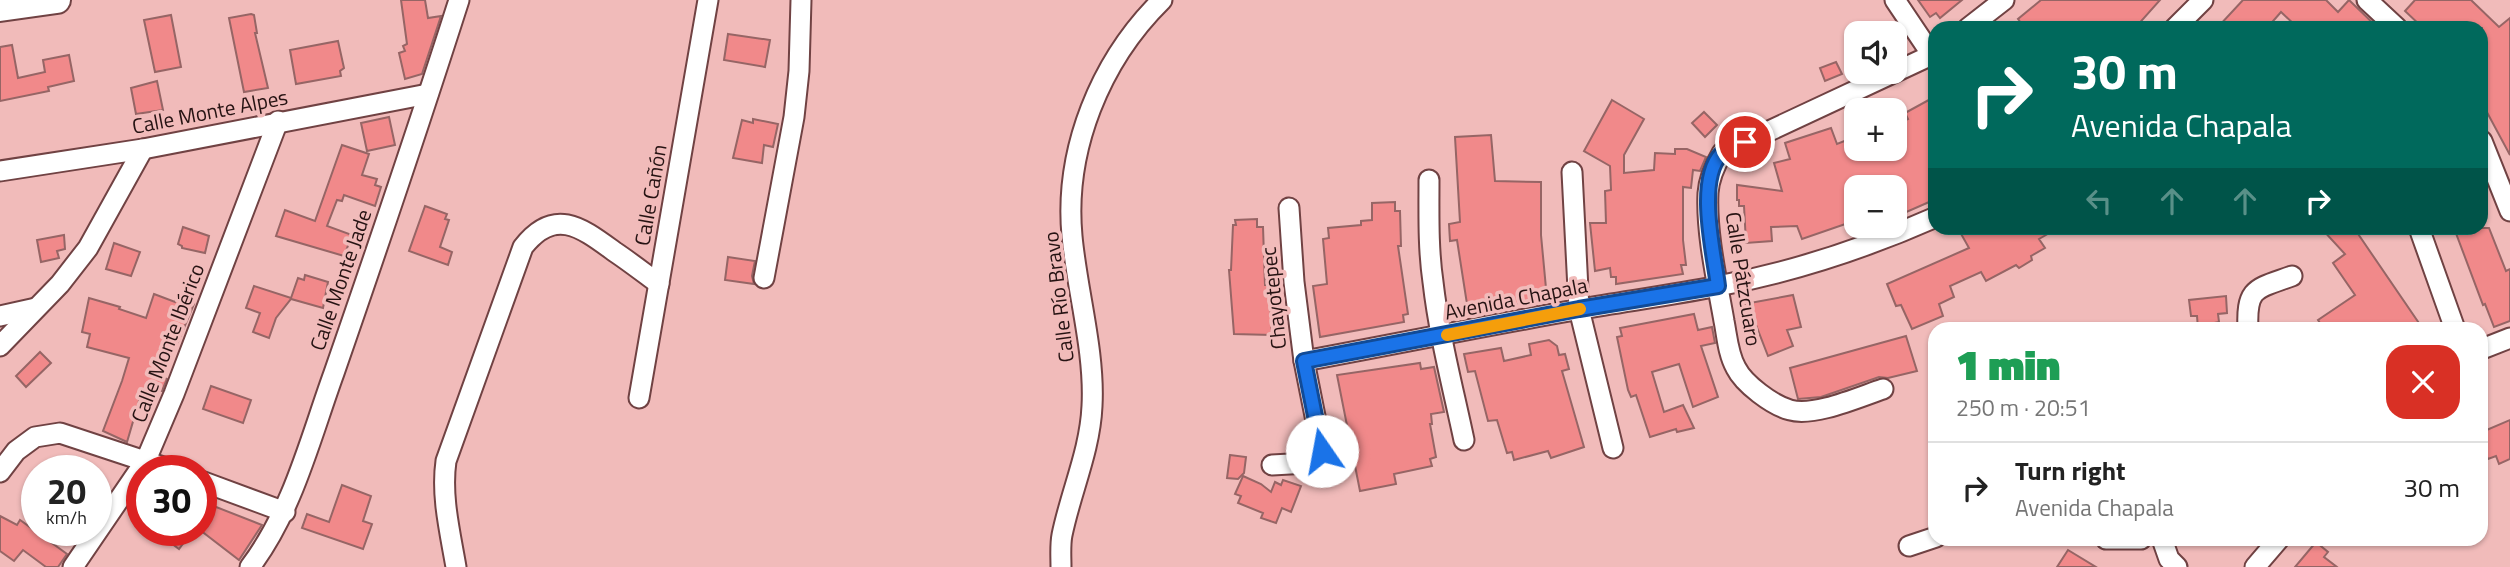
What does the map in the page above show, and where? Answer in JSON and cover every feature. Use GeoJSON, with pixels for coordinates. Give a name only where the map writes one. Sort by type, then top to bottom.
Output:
{"type":"FeatureCollection","features":[{"type":"Feature","properties":{"kind":"main road"},"geometry":{"type":"LineString","coordinates":[[3,5],[57,0]]}},
{"type":"Feature","properties":{"kind":"street","name":"Calle Monte Jade"},"geometry":{"type":"LineString","coordinates":[[250,567],[266,546],[285,512],[459,0]]}},
{"type":"Feature","properties":{"kind":"street","name":"Calle Cañón"},"geometry":{"type":"LineString","coordinates":[[639,398],[708,0]]}},
{"type":"Feature","properties":{"kind":"street"},"geometry":{"type":"LineString","coordinates":[[764,278],[794,117],[799,71],[801,0]]}},
{"type":"Feature","properties":{"kind":"street","name":"Calle Río Bravo"},"geometry":{"type":"LineString","coordinates":[[1061,567],[1062,537],[1088,444],[1093,404],[1072,234],[1074,181],[1085,122],[1098,87],[1121,51],[1162,0]]}},
{"type":"Feature","properties":{"kind":"street"},"geometry":{"type":"LineString","coordinates":[[1895,0],[1928,48]]}},
{"type":"Feature","properties":{"kind":"street"},"geometry":{"type":"LineString","coordinates":[[1977,21],[2004,0]]}},
{"type":"Feature","properties":{"kind":"street"},"geometry":{"type":"LineString","coordinates":[[2182,21],[2203,0]]}},
{"type":"Feature","properties":{"kind":"street"},"geometry":{"type":"LineString","coordinates":[[2367,0],[2390,21]]}},
{"type":"Feature","properties":{"kind":"street","name":"Calle Pátzcuaro"},"geometry":{"type":"LineString","coordinates":[[1883,389],[1816,410],[1790,411],[1756,391],[1735,366],[1730,351],[1718,286],[1708,190],[1713,167],[1722,153],[1928,60]]}},
{"type":"Feature","properties":{"kind":"street","name":"Calle Monte Alpes"},"geometry":{"type":"LineString","coordinates":[[0,171],[143,149],[428,94]]}},
{"type":"Feature","properties":{"kind":"street","name":"Calle Monte Ibérico"},"geometry":{"type":"LineString","coordinates":[[148,455],[278,121]]}},
{"type":"Feature","properties":{"kind":"street"},"geometry":{"type":"LineString","coordinates":[[0,346],[60,284],[88,248],[143,149]]}},
{"type":"Feature","properties":{"kind":"street"},"geometry":{"type":"LineString","coordinates":[[2488,156],[2510,211]]}},
{"type":"Feature","properties":{"kind":"street"},"geometry":{"type":"LineString","coordinates":[[1572,172],[1579,309],[1613,448]]}},
{"type":"Feature","properties":{"kind":"street"},"geometry":{"type":"LineString","coordinates":[[1429,180],[1430,259],[1441,336],[1464,440]]}},
{"type":"Feature","properties":{"kind":"street","name":"Chayotepec"},"geometry":{"type":"LineString","coordinates":[[1272,465],[1308,463],[1318,460],[1322,451],[1304,361],[1294,282],[1289,208]]}},
{"type":"Feature","properties":{"kind":"street","name":"Avenida Chapala"},"geometry":{"type":"LineString","coordinates":[[1304,361],[1579,309],[1718,286],[1823,260],[1888,238],[1928,220]]}},
{"type":"Feature","properties":{"kind":"street"},"geometry":{"type":"LineString","coordinates":[[456,567],[445,498],[446,461],[523,247],[532,235],[547,227],[563,224],[584,229],[659,284]]}},
{"type":"Feature","properties":{"kind":"street"},"geometry":{"type":"LineString","coordinates":[[2421,235],[2453,322]]}},
{"type":"Feature","properties":{"kind":"street"},"geometry":{"type":"LineString","coordinates":[[2248,322],[2250,297],[2259,288],[2292,276]]}},
{"type":"Feature","properties":{"kind":"street"},"geometry":{"type":"LineString","coordinates":[[0,316],[36,308]]}},
{"type":"Feature","properties":{"kind":"street"},"geometry":{"type":"LineString","coordinates":[[2488,347],[2510,338]]}},
{"type":"Feature","properties":{"kind":"street"},"geometry":{"type":"LineString","coordinates":[[0,472],[16,451],[35,437],[60,433],[130,455]]}},
{"type":"Feature","properties":{"kind":"street"},"geometry":{"type":"LineString","coordinates":[[217,487],[285,512]]}},
{"type":"Feature","properties":{"kind":"street","name":"Calle Monte Ibérico"},"geometry":{"type":"LineString","coordinates":[[73,567],[126,489]]}},
{"type":"Feature","properties":{"kind":"street"},"geometry":{"type":"LineString","coordinates":[[1909,546],[1928,540]]}},
{"type":"Feature","properties":{"kind":"street"},"geometry":{"type":"LineString","coordinates":[[2164,546],[2169,559],[2177,567]]}},
{"type":"Feature","properties":{"kind":"street"},"geometry":{"type":"LineString","coordinates":[[2255,567],[2273,546]]}},
{"type":"Feature","properties":{"kind":"building"},"geometry":{"type":"Polygon","coordinates":[[[401,0],[425,0],[428,18],[441,16],[422,74],[405,79],[399,53],[405,51],[403,46],[407,44],[401,0]]]}},
{"type":"Feature","properties":{"kind":"building"},"geometry":{"type":"Polygon","coordinates":[[[1918,0],[1962,0],[1940,18],[1936,13],[1930,17],[1918,0]]]}},
{"type":"Feature","properties":{"kind":"building"},"geometry":{"type":"Polygon","coordinates":[[[2041,0],[2160,0],[2141,21],[2018,19],[2041,0]]]}},
{"type":"Feature","properties":{"kind":"building"},"geometry":{"type":"Polygon","coordinates":[[[2243,0],[2326,0],[2338,12],[2349,0],[2371,21],[2291,21],[2281,12],[2273,21],[2224,21],[2243,0]]]}},
{"type":"Feature","properties":{"kind":"building"},"geometry":{"type":"Polygon","coordinates":[[[2415,0],[2471,0],[2499,27],[2510,18],[2510,155],[2488,114],[2488,21],[2416,21],[2405,11],[2415,0]]]}},
{"type":"Feature","properties":{"kind":"building"},"geometry":{"type":"Polygon","coordinates":[[[171,15],[181,67],[155,72],[144,20],[171,15]]]}},
{"type":"Feature","properties":{"kind":"building"},"geometry":{"type":"Polygon","coordinates":[[[254,15],[255,33],[268,88],[244,92],[229,18],[254,15]]]}},
{"type":"Feature","properties":{"kind":"building"},"geometry":{"type":"Polygon","coordinates":[[[728,34],[770,40],[765,67],[724,60],[728,34]]]}},
{"type":"Feature","properties":{"kind":"building"},"geometry":{"type":"Polygon","coordinates":[[[338,41],[344,68],[340,71],[341,76],[296,84],[290,50],[338,41]]]}},
{"type":"Feature","properties":{"kind":"building"},"geometry":{"type":"Polygon","coordinates":[[[12,45],[18,78],[45,72],[43,60],[69,55],[74,81],[48,87],[49,91],[0,101],[0,47],[12,45]]]}},
{"type":"Feature","properties":{"kind":"building"},"geometry":{"type":"Polygon","coordinates":[[[1836,62],[1842,74],[1825,81],[1820,68],[1836,62]]]}},
{"type":"Feature","properties":{"kind":"building"},"geometry":{"type":"Polygon","coordinates":[[[157,81],[163,110],[136,114],[131,88],[157,81]]]}},
{"type":"Feature","properties":{"kind":"building"},"geometry":{"type":"Polygon","coordinates":[[[1612,100],[1644,119],[1624,155],[1624,173],[1654,170],[1655,153],[1675,154],[1675,149],[1687,149],[1706,157],[1700,171],[1693,170],[1691,188],[1683,187],[1686,265],[1681,265],[1683,274],[1616,284],[1616,277],[1611,277],[1610,268],[1595,271],[1590,223],[1606,223],[1605,191],[1611,190],[1610,166],[1584,151],[1612,100]]]}},
{"type":"Feature","properties":{"kind":"building"},"geometry":{"type":"Polygon","coordinates":[[[1928,100],[1928,203],[1907,212],[1907,175],[1844,175],[1844,224],[1802,239],[1797,226],[1771,227],[1772,241],[1746,243],[1744,206],[1739,206],[1737,200],[1737,185],[1782,191],[1774,163],[1790,159],[1785,143],[1831,128],[1837,144],[1844,141],[1844,161],[1907,161],[1907,112],[1928,100]]]}},
{"type":"Feature","properties":{"kind":"building"},"geometry":{"type":"Polygon","coordinates":[[[1704,112],[1717,125],[1705,137],[1692,123],[1704,112]]]}},
{"type":"Feature","properties":{"kind":"building"},"geometry":{"type":"Polygon","coordinates":[[[389,117],[395,145],[367,151],[361,123],[389,117]]]}},
{"type":"Feature","properties":{"kind":"building"},"geometry":{"type":"Polygon","coordinates":[[[753,119],[778,124],[773,147],[764,145],[762,163],[733,158],[742,120],[753,123],[753,119]]]}},
{"type":"Feature","properties":{"kind":"building"},"geometry":{"type":"Polygon","coordinates":[[[1491,135],[1495,181],[1541,182],[1541,235],[1547,299],[1473,311],[1472,303],[1467,304],[1457,240],[1450,241],[1449,224],[1460,222],[1455,137],[1491,135]]]}},
{"type":"Feature","properties":{"kind":"building"},"geometry":{"type":"Polygon","coordinates":[[[342,145],[369,154],[362,175],[377,179],[375,185],[381,187],[375,206],[344,195],[342,201],[337,200],[327,226],[352,235],[344,256],[276,236],[285,210],[315,221],[342,145]]]}},
{"type":"Feature","properties":{"kind":"building"},"geometry":{"type":"Polygon","coordinates":[[[1395,202],[1395,211],[1400,211],[1401,246],[1398,246],[1408,314],[1403,315],[1404,322],[1320,337],[1313,286],[1327,284],[1323,239],[1329,238],[1328,228],[1361,225],[1361,221],[1372,220],[1372,203],[1395,202]]]}},
{"type":"Feature","properties":{"kind":"building"},"geometry":{"type":"Polygon","coordinates":[[[425,206],[447,214],[445,219],[449,220],[440,247],[452,252],[448,265],[409,251],[425,206]]]}},
{"type":"Feature","properties":{"kind":"building"},"geometry":{"type":"Polygon","coordinates":[[[1257,219],[1257,227],[1263,227],[1265,285],[1269,285],[1272,335],[1234,334],[1229,270],[1233,225],[1236,225],[1235,220],[1257,219]]]}},
{"type":"Feature","properties":{"kind":"building"},"geometry":{"type":"Polygon","coordinates":[[[183,227],[209,236],[205,253],[182,248],[178,244],[183,227]]]}},
{"type":"Feature","properties":{"kind":"building"},"geometry":{"type":"Polygon","coordinates":[[[2489,228],[2506,271],[2510,269],[2510,321],[2494,327],[2485,304],[2483,305],[2457,235],[2488,235],[2489,228]]]}},
{"type":"Feature","properties":{"kind":"building"},"geometry":{"type":"Polygon","coordinates":[[[64,235],[65,249],[57,251],[59,258],[41,262],[37,240],[64,235]]]}},
{"type":"Feature","properties":{"kind":"building"},"geometry":{"type":"Polygon","coordinates":[[[1962,235],[2046,235],[2039,239],[2045,248],[2031,256],[2032,260],[2019,268],[2016,265],[1986,281],[1981,272],[1950,286],[1954,297],[1939,304],[1943,316],[1912,329],[1901,305],[1896,306],[1887,284],[1969,248],[1962,235]]]}},
{"type":"Feature","properties":{"kind":"building"},"geometry":{"type":"Polygon","coordinates":[[[2327,235],[2359,235],[2418,322],[2319,322],[2318,320],[2355,295],[2333,263],[2345,254],[2327,235]]]}},
{"type":"Feature","properties":{"kind":"building"},"geometry":{"type":"Polygon","coordinates":[[[114,243],[140,252],[131,276],[106,269],[114,243]]]}},
{"type":"Feature","properties":{"kind":"building"},"geometry":{"type":"Polygon","coordinates":[[[728,257],[755,261],[752,276],[754,284],[725,280],[728,257]]]}},
{"type":"Feature","properties":{"kind":"building"},"geometry":{"type":"Polygon","coordinates":[[[305,275],[328,282],[323,308],[291,299],[276,318],[269,338],[253,332],[260,313],[246,308],[254,286],[291,298],[298,278],[304,280],[305,275]]]}},
{"type":"Feature","properties":{"kind":"building"},"geometry":{"type":"Polygon","coordinates":[[[154,294],[175,302],[177,297],[194,304],[178,342],[174,341],[162,377],[167,379],[162,391],[146,386],[144,392],[142,391],[127,442],[103,431],[129,358],[87,347],[90,334],[82,332],[89,298],[146,318],[154,294]]]}},
{"type":"Feature","properties":{"kind":"building"},"geometry":{"type":"Polygon","coordinates":[[[1793,295],[1801,327],[1787,330],[1793,346],[1768,356],[1754,320],[1744,322],[1739,305],[1793,295]]]}},
{"type":"Feature","properties":{"kind":"building"},"geometry":{"type":"Polygon","coordinates":[[[2226,296],[2227,313],[2218,314],[2219,322],[2197,322],[2197,316],[2191,316],[2189,300],[2226,296]]]}},
{"type":"Feature","properties":{"kind":"building"},"geometry":{"type":"Polygon","coordinates":[[[1694,314],[1698,330],[1712,327],[1715,343],[1701,346],[1718,397],[1693,407],[1679,364],[1652,372],[1664,412],[1683,405],[1694,428],[1677,432],[1676,429],[1650,437],[1636,395],[1631,397],[1628,390],[1617,337],[1622,336],[1620,328],[1694,314]]]}},
{"type":"Feature","properties":{"kind":"building"},"geometry":{"type":"Polygon","coordinates":[[[1906,336],[1917,371],[1888,378],[1879,377],[1821,397],[1798,399],[1790,368],[1906,336]]]}},
{"type":"Feature","properties":{"kind":"building"},"geometry":{"type":"Polygon","coordinates":[[[1549,340],[1557,346],[1559,355],[1565,354],[1569,369],[1562,371],[1584,447],[1551,458],[1548,451],[1514,460],[1512,452],[1507,453],[1497,420],[1488,421],[1475,371],[1468,372],[1464,354],[1501,348],[1504,361],[1531,355],[1529,344],[1549,340]]]}},
{"type":"Feature","properties":{"kind":"building"},"geometry":{"type":"Polygon","coordinates":[[[40,352],[51,363],[26,387],[16,376],[40,352]]]}},
{"type":"Feature","properties":{"kind":"building"},"geometry":{"type":"Polygon","coordinates":[[[1420,363],[1421,369],[1434,367],[1444,412],[1431,414],[1430,424],[1436,457],[1430,459],[1432,466],[1394,474],[1396,484],[1360,491],[1337,375],[1420,363]]]}},
{"type":"Feature","properties":{"kind":"building"},"geometry":{"type":"Polygon","coordinates":[[[211,386],[251,400],[243,423],[203,409],[211,386]]]}},
{"type":"Feature","properties":{"kind":"building"},"geometry":{"type":"Polygon","coordinates":[[[2510,420],[2510,459],[2499,464],[2496,456],[2488,459],[2488,429],[2510,420]]]}},
{"type":"Feature","properties":{"kind":"building"},"geometry":{"type":"Polygon","coordinates":[[[1230,455],[1246,457],[1244,473],[1238,479],[1227,478],[1230,455]]]}},
{"type":"Feature","properties":{"kind":"building"},"geometry":{"type":"Polygon","coordinates":[[[1243,476],[1271,492],[1275,482],[1281,485],[1283,480],[1301,486],[1291,512],[1282,508],[1276,523],[1261,518],[1263,513],[1238,503],[1241,496],[1235,494],[1243,476]]]}},
{"type":"Feature","properties":{"kind":"building"},"geometry":{"type":"Polygon","coordinates":[[[342,485],[371,496],[363,521],[372,524],[363,549],[302,528],[307,514],[329,522],[342,485]]]}},
{"type":"Feature","properties":{"kind":"building"},"geometry":{"type":"Polygon","coordinates":[[[217,507],[262,525],[239,560],[217,543],[217,507]]]}},
{"type":"Feature","properties":{"kind":"building"},"geometry":{"type":"Polygon","coordinates":[[[0,516],[17,525],[21,521],[21,546],[56,546],[67,554],[58,567],[46,567],[23,550],[14,561],[0,551],[0,516]]]}},
{"type":"Feature","properties":{"kind":"building"},"geometry":{"type":"Polygon","coordinates":[[[2313,546],[2321,546],[2328,552],[2324,557],[2337,567],[2295,567],[2313,546]]]}},
{"type":"Feature","properties":{"kind":"building"},"geometry":{"type":"Polygon","coordinates":[[[2068,550],[2096,567],[2057,567],[2068,550]]]}},
{"type":"Feature","properties":{"kind":"slow traffic"},"geometry":{"type":"LineString","coordinates":[[1447,335],[1580,309]]}},
{"type":"Feature","properties":{"kind":"route"},"geometry":{"type":"LineString","coordinates":[[1322,451],[1304,361],[1579,309],[1718,286],[1708,190],[1713,167],[1722,153],[1745,142]]}}]}
